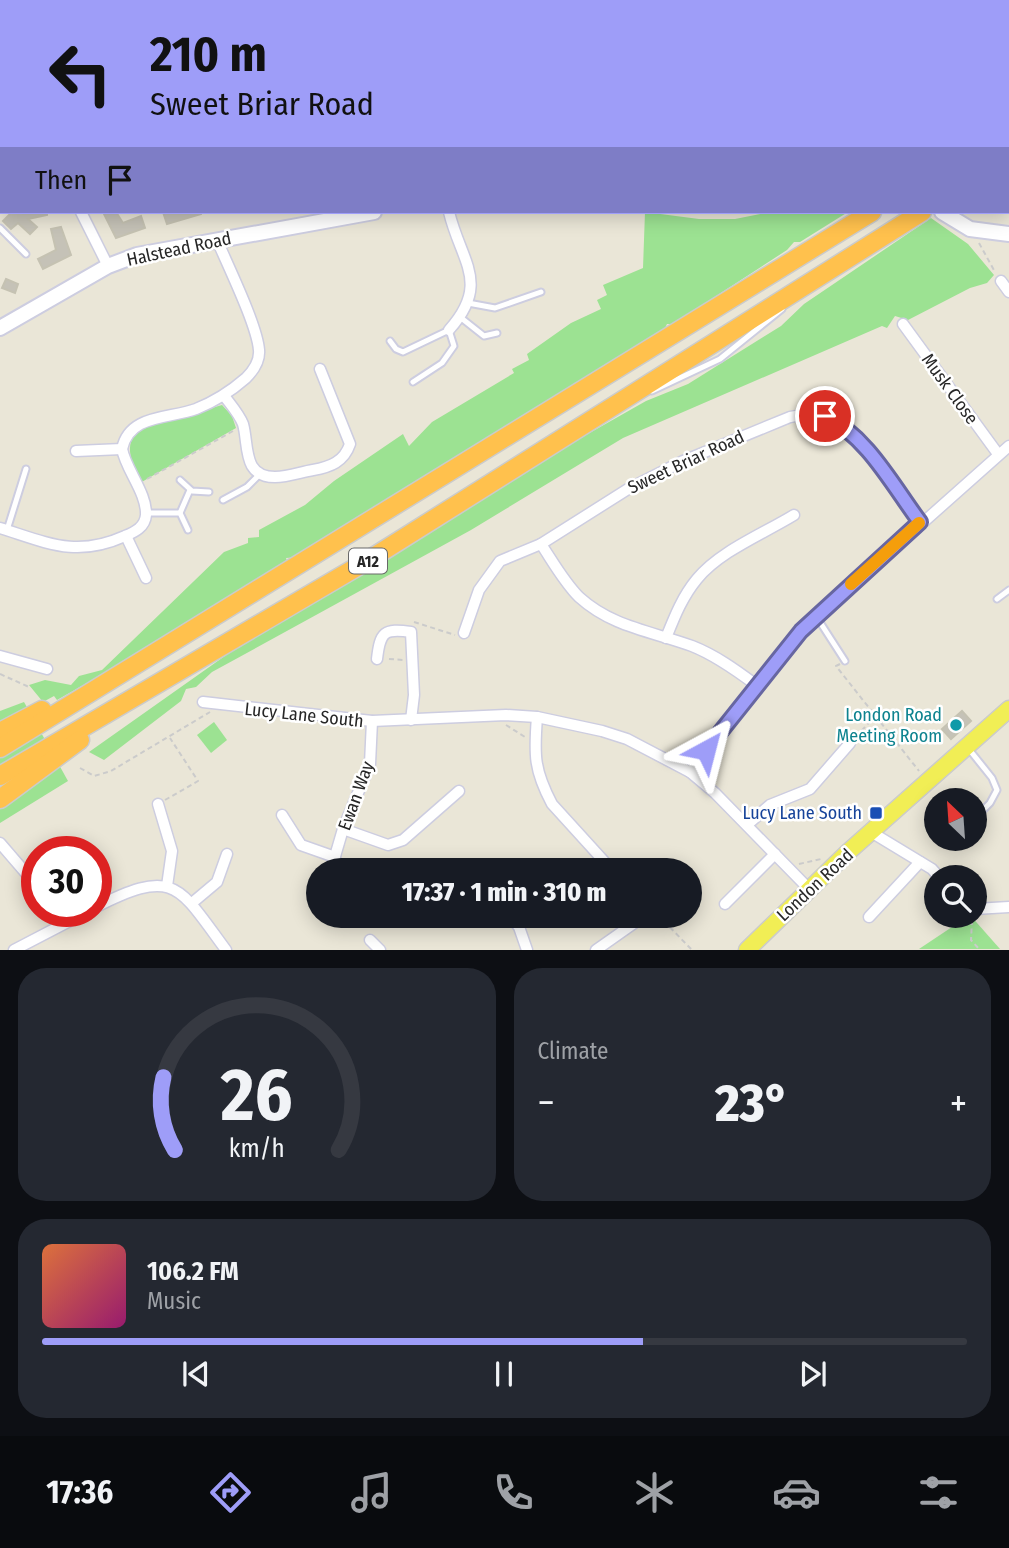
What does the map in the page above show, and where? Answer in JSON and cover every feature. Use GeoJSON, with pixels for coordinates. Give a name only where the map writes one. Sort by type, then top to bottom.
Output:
{"type":"FeatureCollection","features":[{"type":"Feature","properties":{"kind":"highway","name":"A12"},"geometry":{"type":"LineString","coordinates":[[0,748],[869,214]]}},
{"type":"Feature","properties":{"kind":"highway","name":"A12"},"geometry":{"type":"LineString","coordinates":[[0,776],[367,561],[919,214]]}},
{"type":"Feature","properties":{"kind":"highway","name":"A12"},"geometry":{"type":"LineString","coordinates":[[0,732],[143,662]]}},
{"type":"Feature","properties":{"kind":"highway","name":"A12"},"geometry":{"type":"LineString","coordinates":[[0,799],[136,698]]}},
{"type":"Feature","properties":{"kind":"main road","name":"London Road"},"geometry":{"type":"LineString","coordinates":[[747,950],[928,779],[1008,712]]}},
{"type":"Feature","properties":{"kind":"street"},"geometry":{"type":"LineString","coordinates":[[82,214],[108,266]]}},
{"type":"Feature","properties":{"kind":"street","name":"Halstead Road"},"geometry":{"type":"LineString","coordinates":[[0,328],[108,266],[137,255],[363,214]]}},
{"type":"Feature","properties":{"kind":"street"},"geometry":{"type":"LineString","coordinates":[[449,330],[468,303],[472,280],[450,214]]}},
{"type":"Feature","properties":{"kind":"street"},"geometry":{"type":"LineString","coordinates":[[945,214],[964,226],[1009,234]]}},
{"type":"Feature","properties":{"kind":"street"},"geometry":{"type":"LineString","coordinates":[[3,529],[63,548],[78,549],[93,548],[140,528],[146,513],[122,449],[129,431],[137,425],[194,410],[225,397],[249,375],[258,360],[259,351],[217,240]]}},
{"type":"Feature","properties":{"kind":"street"},"geometry":{"type":"LineString","coordinates":[[1001,281],[1009,292]]}},
{"type":"Feature","properties":{"kind":"street","name":"Musk Close"},"geometry":{"type":"LineString","coordinates":[[903,324],[998,454]]}},
{"type":"Feature","properties":{"kind":"street"},"geometry":{"type":"LineString","coordinates":[[225,397],[243,425],[249,464],[261,473],[272,477],[323,468],[338,462],[347,453],[350,444],[320,369]]}},
{"type":"Feature","properties":{"kind":"street","name":"Sweet Briar Road"},"geometry":{"type":"LineString","coordinates":[[464,634],[479,590],[500,561],[541,544],[628,489],[683,461],[770,424],[806,413],[825,416],[842,424],[856,438],[920,522]]}},
{"type":"Feature","properties":{"kind":"street"},"geometry":{"type":"LineString","coordinates":[[690,772],[757,684],[816,616],[1009,446]]}},
{"type":"Feature","properties":{"kind":"street"},"geometry":{"type":"LineString","coordinates":[[76,451],[122,449]]}},
{"type":"Feature","properties":{"kind":"street"},"geometry":{"type":"LineString","coordinates":[[666,638],[679,607],[699,577],[719,560],[794,515]]}},
{"type":"Feature","properties":{"kind":"street"},"geometry":{"type":"LineString","coordinates":[[126,536],[146,578]]}},
{"type":"Feature","properties":{"kind":"street"},"geometry":{"type":"LineString","coordinates":[[541,544],[570,587],[582,599],[632,629],[666,638],[715,657],[757,684]]}},
{"type":"Feature","properties":{"kind":"street"},"geometry":{"type":"LineString","coordinates":[[377,659],[379,640],[384,633],[412,627],[411,720]]}},
{"type":"Feature","properties":{"kind":"street"},"geometry":{"type":"LineString","coordinates":[[0,656],[47,669]]}},
{"type":"Feature","properties":{"kind":"street","name":"Lucy Lane South"},"geometry":{"type":"LineString","coordinates":[[203,702],[372,722],[490,716],[537,717],[627,739],[690,772],[747,825],[809,889]]}},
{"type":"Feature","properties":{"kind":"street"},"geometry":{"type":"LineString","coordinates":[[537,717],[537,773],[552,804],[601,858]]}},
{"type":"Feature","properties":{"kind":"street","name":"Ewan Way"},"geometry":{"type":"LineString","coordinates":[[335,857],[343,829],[370,764],[372,722]]}},
{"type":"Feature","properties":{"kind":"street"},"geometry":{"type":"LineString","coordinates":[[747,825],[770,805],[810,789],[850,743]]}},
{"type":"Feature","properties":{"kind":"street"},"geometry":{"type":"LineString","coordinates":[[343,829],[388,845],[403,840],[459,791]]}},
{"type":"Feature","properties":{"kind":"street"},"geometry":{"type":"LineString","coordinates":[[158,804],[172,851],[167,886]]}},
{"type":"Feature","properties":{"kind":"street"},"geometry":{"type":"LineString","coordinates":[[282,815],[301,845],[335,857]]}},
{"type":"Feature","properties":{"kind":"street"},"geometry":{"type":"LineString","coordinates":[[872,832],[924,865]]}},
{"type":"Feature","properties":{"kind":"street"},"geometry":{"type":"LineString","coordinates":[[0,843],[21,867]]}},
{"type":"Feature","properties":{"kind":"street"},"geometry":{"type":"LineString","coordinates":[[191,903],[217,882],[228,854]]}},
{"type":"Feature","properties":{"kind":"street"},"geometry":{"type":"LineString","coordinates":[[725,904],[775,854]]}},
{"type":"Feature","properties":{"kind":"street"},"geometry":{"type":"LineString","coordinates":[[869,917],[920,862]]}},
{"type":"Feature","properties":{"kind":"street"},"geometry":{"type":"LineString","coordinates":[[112,899],[134,888],[167,886],[191,903],[226,950]]}},
{"type":"Feature","properties":{"kind":"street"},"geometry":{"type":"LineString","coordinates":[[987,908],[1009,907]]}},
{"type":"Feature","properties":{"kind":"street"},"geometry":{"type":"LineString","coordinates":[[14,950],[57,927]]}},
{"type":"Feature","properties":{"kind":"street"},"geometry":{"type":"LineString","coordinates":[[519,928],[527,950]]}},
{"type":"Feature","properties":{"kind":"street"},"geometry":{"type":"LineString","coordinates":[[596,950],[627,928]]}},
{"type":"Feature","properties":{"kind":"street"},"geometry":{"type":"LineString","coordinates":[[370,940],[380,950]]}},
{"type":"Feature","properties":{"kind":"lane"},"geometry":{"type":"LineString","coordinates":[[0,228],[26,254]]}},
{"type":"Feature","properties":{"kind":"lane"},"geometry":{"type":"LineString","coordinates":[[468,303],[495,308],[541,292]]}},
{"type":"Feature","properties":{"kind":"lane"},"geometry":{"type":"LineString","coordinates":[[460,317],[484,336],[497,333]]}},
{"type":"Feature","properties":{"kind":"lane"},"geometry":{"type":"LineString","coordinates":[[390,341],[396,349],[403,352],[449,330],[454,345],[449,357],[414,382]]}},
{"type":"Feature","properties":{"kind":"lane"},"geometry":{"type":"LineString","coordinates":[[3,529],[26,469]]}},
{"type":"Feature","properties":{"kind":"lane"},"geometry":{"type":"LineString","coordinates":[[223,500],[247,487],[261,473]]}},
{"type":"Feature","properties":{"kind":"lane"},"geometry":{"type":"LineString","coordinates":[[180,480],[190,490],[209,492]]}},
{"type":"Feature","properties":{"kind":"lane"},"geometry":{"type":"LineString","coordinates":[[188,530],[180,513],[190,490]]}},
{"type":"Feature","properties":{"kind":"lane"},"geometry":{"type":"LineString","coordinates":[[146,513],[180,513]]}},
{"type":"Feature","properties":{"kind":"lane"},"geometry":{"type":"LineString","coordinates":[[997,599],[1009,590]]}},
{"type":"Feature","properties":{"kind":"lane"},"geometry":{"type":"LineString","coordinates":[[816,616],[845,661]]}},
{"type":"Feature","properties":{"kind":"lane"},"geometry":{"type":"LineString","coordinates":[[966,746],[992,778],[997,790],[987,806]]}},
{"type":"Feature","properties":{"kind":"path"},"geometry":{"type":"LineString","coordinates":[[964,226],[1001,281]]}},
{"type":"Feature","properties":{"kind":"path"},"geometry":{"type":"LineString","coordinates":[[135,484],[243,425]]}},
{"type":"Feature","properties":{"kind":"path"},"geometry":{"type":"LineString","coordinates":[[412,627],[422,622],[455,636],[457,632],[464,634]]}},
{"type":"Feature","properties":{"kind":"path"},"geometry":{"type":"LineString","coordinates":[[377,659],[412,661]]}},
{"type":"Feature","properties":{"kind":"path"},"geometry":{"type":"LineString","coordinates":[[845,661],[836,666],[928,779]]}},
{"type":"Feature","properties":{"kind":"path"},"geometry":{"type":"LineString","coordinates":[[0,674],[29,687]]}},
{"type":"Feature","properties":{"kind":"path"},"geometry":{"type":"LineString","coordinates":[[80,768],[94,776],[111,771],[220,706]]}},
{"type":"Feature","properties":{"kind":"path"},"geometry":{"type":"LineString","coordinates":[[490,716],[535,743]]}},
{"type":"Feature","properties":{"kind":"path"},"geometry":{"type":"LineString","coordinates":[[850,743],[875,716]]}},
{"type":"Feature","properties":{"kind":"path"},"geometry":{"type":"LineString","coordinates":[[158,804],[198,781],[169,736]]}},
{"type":"Feature","properties":{"kind":"path"},"geometry":{"type":"LineString","coordinates":[[788,867],[824,859]]}},
{"type":"Feature","properties":{"kind":"path"},"geometry":{"type":"LineString","coordinates":[[671,928],[692,950]]}},
{"type":"Feature","properties":{"kind":"path"},"geometry":{"type":"LineString","coordinates":[[971,928],[971,940],[979,950]]}},
{"type":"Feature","properties":{"kind":"green space"},"geometry":{"type":"Polygon","coordinates":[[[645,214],[735,219],[761,214],[845,214],[800,242],[794,242],[787,250],[673,324],[667,324],[664,330],[299,557],[286,558],[287,561],[206,610],[180,630],[57,700],[54,696],[43,702],[29,685],[45,680],[71,685],[79,676],[102,670],[224,552],[248,543],[248,538],[259,537],[259,530],[305,505],[334,481],[403,434],[409,446],[432,422],[514,373],[512,369],[529,360],[527,354],[571,323],[601,309],[597,300],[607,295],[603,285],[643,268],[645,214]]]}},
{"type":"Feature","properties":{"kind":"green space"},"geometry":{"type":"Polygon","coordinates":[[[931,218],[968,244],[994,275],[987,283],[970,288],[908,320],[895,316],[887,328],[882,326],[623,438],[471,530],[212,672],[196,687],[186,689],[181,701],[104,760],[89,752],[239,646],[519,473],[646,401],[688,384],[781,326],[804,304],[931,218]]]}},
{"type":"Feature","properties":{"kind":"green space"},"geometry":{"type":"Polygon","coordinates":[[[222,405],[232,416],[236,428],[140,483],[130,455],[131,442],[139,429],[222,405]]]}},
{"type":"Feature","properties":{"kind":"green space"},"geometry":{"type":"Polygon","coordinates":[[[24,702],[68,781],[0,823],[0,711],[24,702]]]}},
{"type":"Feature","properties":{"kind":"green space"},"geometry":{"type":"Polygon","coordinates":[[[214,722],[227,740],[211,753],[197,735],[214,722]]]}},
{"type":"Feature","properties":{"kind":"green space"},"geometry":{"type":"Polygon","coordinates":[[[950,928],[981,928],[1000,949],[919,949],[950,928]]]}},
{"type":"Feature","properties":{"kind":"building"},"geometry":{"type":"Polygon","coordinates":[[[10,214],[47,214],[28,219],[37,227],[30,234],[18,223],[11,229],[3,221],[10,214]]]}},
{"type":"Feature","properties":{"kind":"building"},"geometry":{"type":"Polygon","coordinates":[[[104,214],[117,214],[123,223],[141,216],[145,228],[116,238],[104,214]]]}},
{"type":"Feature","properties":{"kind":"building"},"geometry":{"type":"Polygon","coordinates":[[[164,214],[201,214],[167,224],[164,214]]]}},
{"type":"Feature","properties":{"kind":"building"},"geometry":{"type":"Polygon","coordinates":[[[61,227],[71,255],[43,269],[38,259],[56,250],[51,229],[61,227]]]}},
{"type":"Feature","properties":{"kind":"building"},"geometry":{"type":"Polygon","coordinates":[[[6,279],[18,284],[15,293],[2,288],[6,279]]]}},
{"type":"Feature","properties":{"kind":"building","name":"London Road Meeting Room"},"geometry":{"type":"Polygon","coordinates":[[[962,711],[971,721],[951,739],[942,729],[962,711]]]}},
{"type":"Feature","properties":{"kind":"slow traffic"},"geometry":{"type":"LineString","coordinates":[[851,584],[919,523]]}},
{"type":"Feature","properties":{"kind":"place","name":"London Road Meeting Room"},"geometry":{"type":"Point","coordinates":[956,725]}},
{"type":"Feature","properties":{"kind":"place","name":"Lucy Lane South"},"geometry":{"type":"Point","coordinates":[876,813]}},
{"type":"Feature","properties":{"kind":"route"},"geometry":{"type":"LineString","coordinates":[[706,750],[801,631],[920,522],[868,451],[842,424],[825,416]]}}]}
